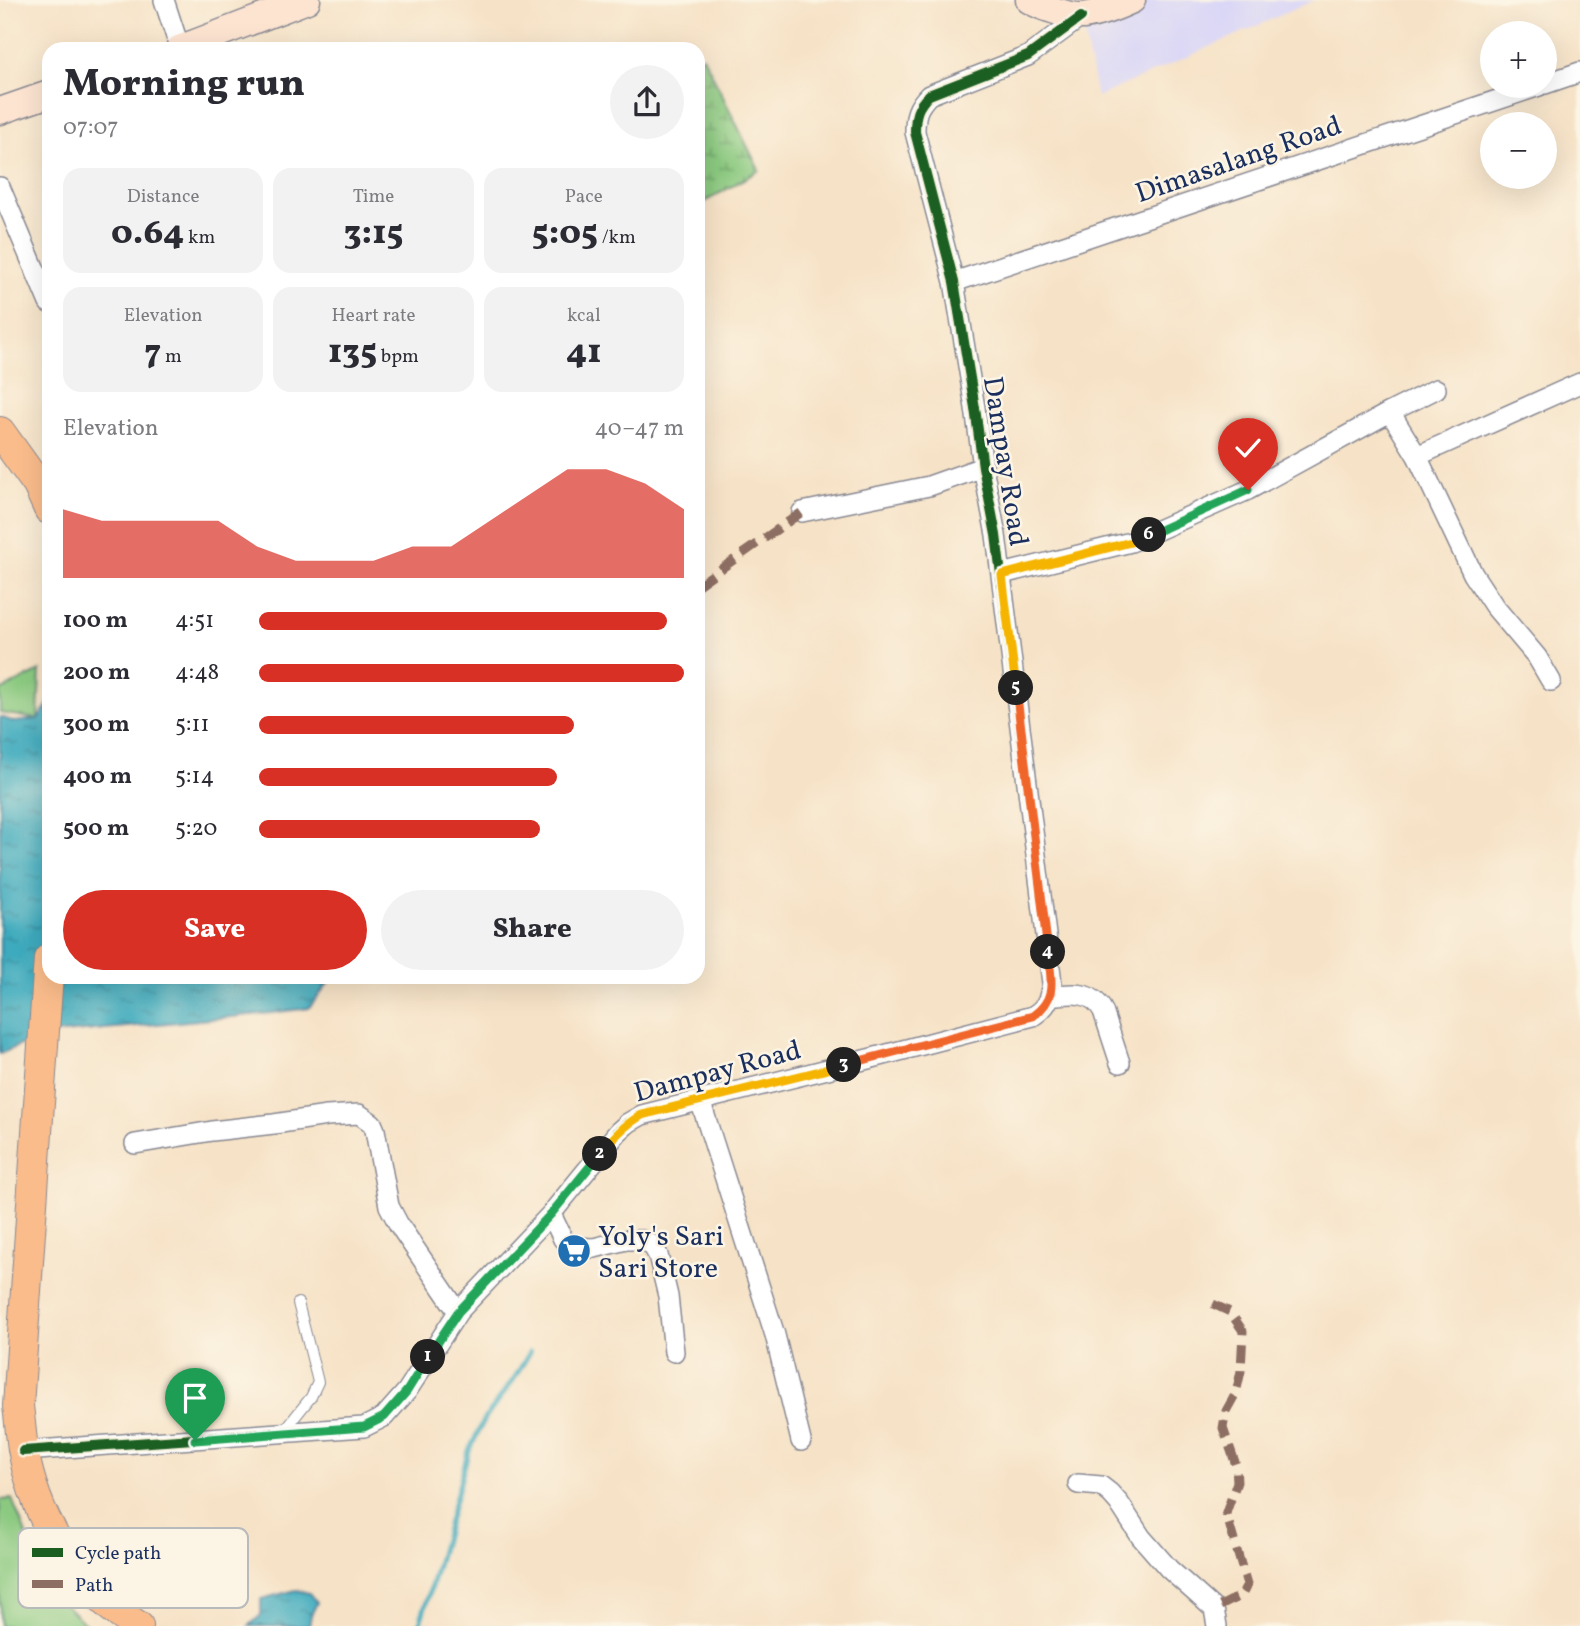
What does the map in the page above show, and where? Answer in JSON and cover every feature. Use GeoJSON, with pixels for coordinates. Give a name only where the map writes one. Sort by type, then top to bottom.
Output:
{"type":"FeatureCollection","features":[{"type":"Feature","properties":{"kind":"main road"},"geometry":{"type":"LineString","coordinates":[[198,42],[307,0]]}},
{"type":"Feature","properties":{"kind":"main road"},"geometry":{"type":"LineString","coordinates":[[1029,0],[1039,6],[1081,17],[1110,10],[1132,0]]}},
{"type":"Feature","properties":{"kind":"main road"},"geometry":{"type":"LineString","coordinates":[[0,111],[42,96]]}},
{"type":"Feature","properties":{"kind":"main road"},"geometry":{"type":"LineString","coordinates":[[0,432],[42,494]]}},
{"type":"Feature","properties":{"kind":"main road"},"geometry":{"type":"LineString","coordinates":[[47,984],[18,1406],[23,1451],[34,1489],[50,1528]]}},
{"type":"Feature","properties":{"kind":"main road"},"geometry":{"type":"LineString","coordinates":[[113,1608],[138,1626]]}},
{"type":"Feature","properties":{"kind":"street"},"geometry":{"type":"LineString","coordinates":[[164,0],[178,42]]}},
{"type":"Feature","properties":{"kind":"street","name":"Dampay Road"},"geometry":{"type":"LineString","coordinates":[[23,1451],[364,1427],[384,1417],[407,1391],[458,1312],[551,1214],[628,1123],[642,1115],[1033,1016],[1045,1008],[1052,983],[1002,575],[954,282],[915,132],[915,117],[920,104],[929,95],[1028,56],[1081,17]]}},
{"type":"Feature","properties":{"kind":"street"},"geometry":{"type":"LineString","coordinates":[[1557,80],[1580,72]]}},
{"type":"Feature","properties":{"kind":"street","name":"Dimasalang Road"},"geometry":{"type":"LineString","coordinates":[[954,282],[1503,98]]}},
{"type":"Feature","properties":{"kind":"street"},"geometry":{"type":"LineString","coordinates":[[0,187],[42,286]]}},
{"type":"Feature","properties":{"kind":"street"},"geometry":{"type":"LineString","coordinates":[[1417,456],[1580,383]]}},
{"type":"Feature","properties":{"kind":"street"},"geometry":{"type":"LineString","coordinates":[[1002,575],[1131,542],[1248,490],[1436,389]]}},
{"type":"Feature","properties":{"kind":"street"},"geometry":{"type":"LineString","coordinates":[[1390,412],[1417,456],[1473,575],[1494,606],[1537,657],[1551,681]]}},
{"type":"Feature","properties":{"kind":"street"},"geometry":{"type":"LineString","coordinates":[[802,512],[929,486],[983,467]]}},
{"type":"Feature","properties":{"kind":"street"},"geometry":{"type":"LineString","coordinates":[[1050,996],[1069,993],[1090,997],[1099,1003],[1120,1063]]}},
{"type":"Feature","properties":{"kind":"street"},"geometry":{"type":"LineString","coordinates":[[700,1100],[775,1335],[801,1441]]}},
{"type":"Feature","properties":{"kind":"street"},"geometry":{"type":"LineString","coordinates":[[135,1144],[212,1130],[359,1114],[372,1123],[389,1206],[458,1312]]}},
{"type":"Feature","properties":{"kind":"street"},"geometry":{"type":"LineString","coordinates":[[551,1214],[563,1239],[571,1247],[594,1248],[626,1240],[642,1240],[652,1245],[668,1296],[674,1352]]}},
{"type":"Feature","properties":{"kind":"street"},"geometry":{"type":"LineString","coordinates":[[1078,1484],[1101,1486],[1110,1493],[1141,1537],[1169,1569],[1214,1609],[1217,1626]]}},
{"type":"Feature","properties":{"kind":"lane"},"geometry":{"type":"LineString","coordinates":[[281,1434],[311,1397],[318,1382],[298,1303]]}},
{"type":"Feature","properties":{"kind":"shaded area"},"geometry":{"type":"Polygon","coordinates":[[[1132,0],[1315,0],[1097,97],[1081,17],[1132,0]]]}},
{"type":"Feature","properties":{"kind":"green space"},"geometry":{"type":"Polygon","coordinates":[[[705,60],[759,170],[705,202],[705,60]]]}},
{"type":"Feature","properties":{"kind":"green space"},"geometry":{"type":"Polygon","coordinates":[[[40,671],[38,719],[0,713],[0,691],[40,671]]]}},
{"type":"Feature","properties":{"kind":"green space"},"geometry":{"type":"Polygon","coordinates":[[[12,1499],[24,1528],[18,1528],[18,1608],[69,1608],[87,1626],[0,1626],[0,1500],[12,1499]]]}},
{"type":"Feature","properties":{"kind":"water"},"geometry":{"type":"Polygon","coordinates":[[[42,713],[42,984],[328,984],[309,1008],[43,1035],[0,1054],[0,717],[15,722],[38,719],[42,713]]]}},
{"type":"Feature","properties":{"kind":"water"},"geometry":{"type":"Polygon","coordinates":[[[296,1590],[309,1593],[317,1603],[309,1626],[249,1626],[261,1615],[261,1599],[296,1590]]]}},
{"type":"Feature","properties":{"kind":"waterway"},"geometry":{"type":"LineString","coordinates":[[419,1626],[468,1453],[484,1420],[530,1352]]}},
{"type":"Feature","properties":{"kind":"marked path"},"geometry":{"type":"LineString","coordinates":[[705,580],[802,512]]}},
{"type":"Feature","properties":{"kind":"marked path"},"geometry":{"type":"LineString","coordinates":[[1213,1304],[1230,1312],[1243,1331],[1241,1371],[1236,1393],[1226,1411],[1223,1428],[1236,1465],[1237,1482],[1226,1513],[1247,1585],[1242,1595],[1214,1609]]}},
{"type":"Feature","properties":{"kind":"cycle path"},"geometry":{"type":"LineString","coordinates":[[23,1451],[364,1427],[384,1417],[407,1391],[458,1312],[551,1214],[628,1123],[642,1115],[1033,1016],[1045,1006],[1052,983],[996,535],[954,282],[915,126],[919,107],[929,95],[1028,56],[1081,17]]}},
{"type":"Feature","properties":{"kind":"place","name":"Yoly's Sari Sari Store"},"geometry":{"type":"Point","coordinates":[574,1251]}},
{"type":"Feature","properties":{"kind":"route"},"geometry":{"type":"LineString","coordinates":[[195,1440],[364,1427],[384,1417],[407,1391],[458,1312],[551,1214],[618,1132],[642,1115],[1033,1016],[1045,1008],[1052,983],[1002,575],[1131,542],[1248,490]]}}]}
